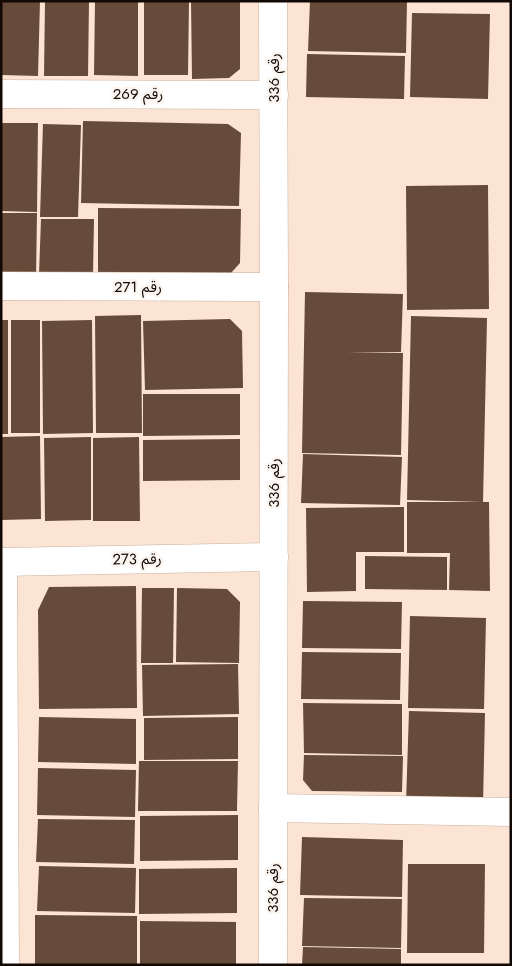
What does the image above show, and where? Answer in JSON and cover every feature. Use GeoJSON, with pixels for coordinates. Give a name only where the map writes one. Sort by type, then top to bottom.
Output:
{"type":"FeatureCollection","features":[{"type":"Feature","properties":{"kind":"street","name":"رقم 336"},"geometry":{"type":"LineString","coordinates":[[273,1],[273,965]]}},
{"type":"Feature","properties":{"kind":"street","name":"رقم 269"},"geometry":{"type":"LineString","coordinates":[[1,94],[274,95]]}},
{"type":"Feature","properties":{"kind":"street","name":"رقم 271"},"geometry":{"type":"LineString","coordinates":[[1,286],[274,287]]}},
{"type":"Feature","properties":{"kind":"street","name":"رقم 273"},"geometry":{"type":"LineString","coordinates":[[2,562],[274,557]]}},
{"type":"Feature","properties":{"kind":"street"},"geometry":{"type":"LineString","coordinates":[[2,562],[4,954]]}},
{"type":"Feature","properties":{"kind":"street"},"geometry":{"type":"LineString","coordinates":[[273,808],[511,812]]}},
{"type":"Feature","properties":{"kind":"building"},"geometry":{"type":"Polygon","coordinates":[[[1,1],[40,1],[38,76],[1,75],[1,1]]]}},
{"type":"Feature","properties":{"kind":"building"},"geometry":{"type":"Polygon","coordinates":[[[45,1],[89,1],[88,76],[44,76],[45,1]]]}},
{"type":"Feature","properties":{"kind":"building"},"geometry":{"type":"Polygon","coordinates":[[[95,1],[138,1],[138,76],[94,75],[95,1]]]}},
{"type":"Feature","properties":{"kind":"building"},"geometry":{"type":"Polygon","coordinates":[[[144,1],[189,1],[188,75],[144,75],[144,1]]]}},
{"type":"Feature","properties":{"kind":"building"},"geometry":{"type":"Polygon","coordinates":[[[191,1],[240,1],[240,69],[229,78],[192,79],[191,1]]]}},
{"type":"Feature","properties":{"kind":"building"},"geometry":{"type":"Polygon","coordinates":[[[310,1],[407,1],[406,53],[308,51],[310,1]]]}},
{"type":"Feature","properties":{"kind":"building"},"geometry":{"type":"Polygon","coordinates":[[[412,13],[490,14],[488,99],[410,97],[412,13]]]}},
{"type":"Feature","properties":{"kind":"building"},"geometry":{"type":"Polygon","coordinates":[[[307,54],[405,56],[404,99],[306,97],[307,54]]]}},
{"type":"Feature","properties":{"kind":"building"},"geometry":{"type":"Polygon","coordinates":[[[83,121],[228,124],[241,133],[239,206],[81,203],[83,121]]]}},
{"type":"Feature","properties":{"kind":"building"},"geometry":{"type":"Polygon","coordinates":[[[1,123],[38,123],[37,212],[1,211],[1,123]]]}},
{"type":"Feature","properties":{"kind":"building"},"geometry":{"type":"Polygon","coordinates":[[[43,124],[81,125],[78,217],[40,217],[43,124]]]}},
{"type":"Feature","properties":{"kind":"building"},"geometry":{"type":"Polygon","coordinates":[[[488,185],[489,309],[407,310],[406,186],[488,185]]]}},
{"type":"Feature","properties":{"kind":"building"},"geometry":{"type":"Polygon","coordinates":[[[98,208],[241,209],[240,263],[231,273],[98,272],[98,208]]]}},
{"type":"Feature","properties":{"kind":"building"},"geometry":{"type":"Polygon","coordinates":[[[1,213],[37,213],[36,277],[1,277],[1,213]]]}},
{"type":"Feature","properties":{"kind":"building"},"geometry":{"type":"Polygon","coordinates":[[[41,219],[94,219],[93,275],[39,275],[41,219]]]}},
{"type":"Feature","properties":{"kind":"building"},"geometry":{"type":"Polygon","coordinates":[[[305,292],[403,294],[401,352],[347,352],[403,353],[401,455],[302,453],[305,292]]]}},
{"type":"Feature","properties":{"kind":"building"},"geometry":{"type":"Polygon","coordinates":[[[141,315],[142,433],[96,433],[95,316],[141,315]]]}},
{"type":"Feature","properties":{"kind":"building"},"geometry":{"type":"Polygon","coordinates":[[[411,316],[487,318],[483,502],[407,500],[411,316]]]}},
{"type":"Feature","properties":{"kind":"building"},"geometry":{"type":"Polygon","coordinates":[[[230,319],[242,331],[243,388],[145,390],[143,321],[230,319]]]}},
{"type":"Feature","properties":{"kind":"building"},"geometry":{"type":"Polygon","coordinates":[[[1,320],[8,320],[8,434],[1,434],[1,320]]]}},
{"type":"Feature","properties":{"kind":"building"},"geometry":{"type":"Polygon","coordinates":[[[11,320],[40,320],[40,433],[11,433],[11,320]]]}},
{"type":"Feature","properties":{"kind":"building"},"geometry":{"type":"Polygon","coordinates":[[[92,320],[93,433],[43,434],[42,321],[92,320]]]}},
{"type":"Feature","properties":{"kind":"building"},"geometry":{"type":"Polygon","coordinates":[[[143,394],[240,394],[240,435],[143,436],[143,394]]]}},
{"type":"Feature","properties":{"kind":"building"},"geometry":{"type":"Polygon","coordinates":[[[40,436],[41,519],[1,520],[1,437],[40,436]]]}},
{"type":"Feature","properties":{"kind":"building"},"geometry":{"type":"Polygon","coordinates":[[[91,437],[91,520],[45,521],[44,438],[91,437]]]}},
{"type":"Feature","properties":{"kind":"building"},"geometry":{"type":"Polygon","coordinates":[[[139,437],[140,521],[93,521],[93,438],[139,437]]]}},
{"type":"Feature","properties":{"kind":"building"},"geometry":{"type":"Polygon","coordinates":[[[240,439],[240,480],[143,481],[143,440],[240,439]]]}},
{"type":"Feature","properties":{"kind":"building"},"geometry":{"type":"Polygon","coordinates":[[[303,454],[402,457],[400,505],[301,503],[303,454]]]}},
{"type":"Feature","properties":{"kind":"building"},"geometry":{"type":"Polygon","coordinates":[[[407,502],[489,502],[490,591],[449,590],[450,553],[407,553],[407,502]]]}},
{"type":"Feature","properties":{"kind":"building"},"geometry":{"type":"Polygon","coordinates":[[[404,507],[404,552],[356,552],[356,591],[307,592],[306,508],[404,507]]]}},
{"type":"Feature","properties":{"kind":"building"},"geometry":{"type":"Polygon","coordinates":[[[365,556],[447,557],[447,590],[365,589],[365,556]]]}},
{"type":"Feature","properties":{"kind":"building"},"geometry":{"type":"Polygon","coordinates":[[[136,586],[137,708],[39,709],[38,610],[49,587],[136,586]]]}},
{"type":"Feature","properties":{"kind":"building"},"geometry":{"type":"Polygon","coordinates":[[[142,588],[174,588],[173,663],[141,663],[142,588]]]}},
{"type":"Feature","properties":{"kind":"building"},"geometry":{"type":"Polygon","coordinates":[[[177,588],[227,589],[240,602],[239,663],[176,662],[177,588]]]}},
{"type":"Feature","properties":{"kind":"building"},"geometry":{"type":"Polygon","coordinates":[[[303,601],[402,602],[401,649],[302,648],[303,601]]]}},
{"type":"Feature","properties":{"kind":"building"},"geometry":{"type":"Polygon","coordinates":[[[410,616],[486,618],[484,709],[408,708],[410,616]]]}},
{"type":"Feature","properties":{"kind":"building"},"geometry":{"type":"Polygon","coordinates":[[[302,652],[401,653],[400,700],[301,699],[302,652]]]}},
{"type":"Feature","properties":{"kind":"building"},"geometry":{"type":"Polygon","coordinates":[[[238,664],[239,714],[143,716],[142,665],[238,664]]]}},
{"type":"Feature","properties":{"kind":"building"},"geometry":{"type":"Polygon","coordinates":[[[303,703],[402,704],[402,755],[304,753],[303,703]]]}},
{"type":"Feature","properties":{"kind":"building"},"geometry":{"type":"Polygon","coordinates":[[[409,711],[485,713],[483,804],[406,803],[409,711]]]}},
{"type":"Feature","properties":{"kind":"building"},"geometry":{"type":"Polygon","coordinates":[[[39,717],[136,719],[136,764],[38,762],[39,717]]]}},
{"type":"Feature","properties":{"kind":"building"},"geometry":{"type":"Polygon","coordinates":[[[238,717],[238,759],[144,760],[144,718],[238,717]]]}},
{"type":"Feature","properties":{"kind":"building"},"geometry":{"type":"Polygon","coordinates":[[[304,755],[403,756],[402,792],[312,791],[303,780],[304,755]]]}},
{"type":"Feature","properties":{"kind":"building"},"geometry":{"type":"Polygon","coordinates":[[[139,761],[238,761],[237,811],[138,811],[139,761]]]}},
{"type":"Feature","properties":{"kind":"building"},"geometry":{"type":"Polygon","coordinates":[[[38,768],[136,770],[135,817],[37,815],[38,768]]]}},
{"type":"Feature","properties":{"kind":"building"},"geometry":{"type":"Polygon","coordinates":[[[238,815],[238,860],[140,861],[140,816],[238,815]]]}},
{"type":"Feature","properties":{"kind":"building"},"geometry":{"type":"Polygon","coordinates":[[[38,819],[135,820],[134,864],[36,862],[38,819]]]}},
{"type":"Feature","properties":{"kind":"building"},"geometry":{"type":"Polygon","coordinates":[[[302,837],[403,840],[402,897],[300,895],[302,837]]]}},
{"type":"Feature","properties":{"kind":"building"},"geometry":{"type":"Polygon","coordinates":[[[408,864],[485,864],[484,953],[407,953],[408,864]]]}},
{"type":"Feature","properties":{"kind":"building"},"geometry":{"type":"Polygon","coordinates":[[[39,866],[136,868],[135,913],[37,911],[39,866]]]}},
{"type":"Feature","properties":{"kind":"building"},"geometry":{"type":"Polygon","coordinates":[[[237,868],[237,913],[139,914],[139,869],[237,868]]]}},
{"type":"Feature","properties":{"kind":"building"},"geometry":{"type":"Polygon","coordinates":[[[304,898],[402,899],[401,948],[302,946],[304,898]]]}},
{"type":"Feature","properties":{"kind":"building"},"geometry":{"type":"Polygon","coordinates":[[[35,915],[137,916],[137,965],[35,965],[35,915]]]}},
{"type":"Feature","properties":{"kind":"building"},"geometry":{"type":"Polygon","coordinates":[[[140,921],[236,922],[236,965],[140,965],[140,921]]]}},
{"type":"Feature","properties":{"kind":"building"},"geometry":{"type":"Polygon","coordinates":[[[303,947],[401,949],[401,965],[302,965],[303,947]]]}}]}
